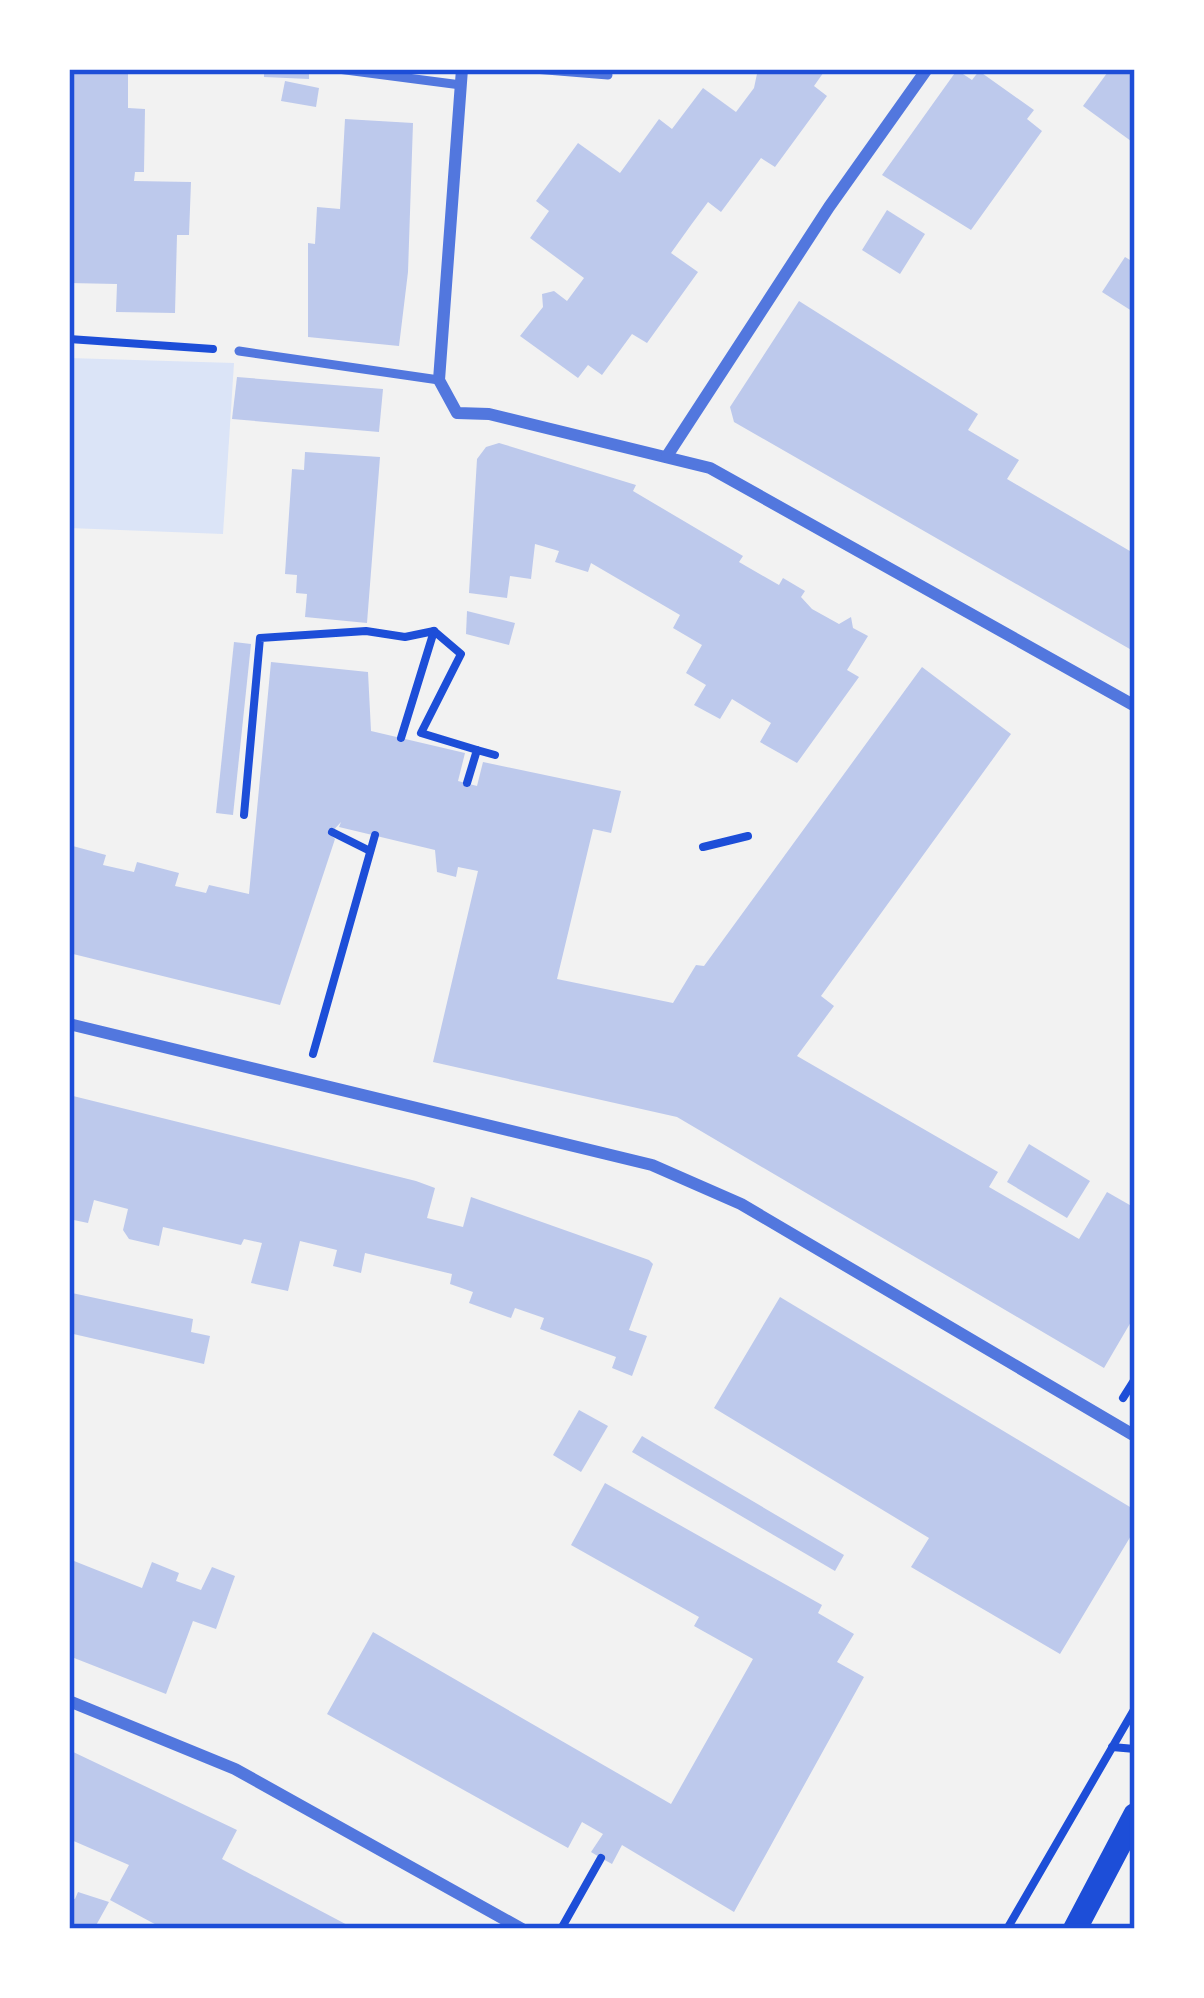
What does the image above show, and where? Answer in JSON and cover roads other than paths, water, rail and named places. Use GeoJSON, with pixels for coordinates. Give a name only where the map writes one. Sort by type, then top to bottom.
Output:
{"type":"FeatureCollection","features":[{"type":"Feature","properties":{"kind":"main road"},"geometry":{"type":"LineString","coordinates":[[1075,1929],[1135,1815]]}},
{"type":"Feature","properties":{"kind":"street"},"geometry":{"type":"LineString","coordinates":[[462,69],[439,380],[457,413],[489,414],[710,468],[1135,706]]}},
{"type":"Feature","properties":{"kind":"street"},"geometry":{"type":"LineString","coordinates":[[667,456],[829,207],[927,69]]}},
{"type":"Feature","properties":{"kind":"street"},"geometry":{"type":"LineString","coordinates":[[69,1024],[670,1173],[741,1204],[1135,1436]]}},
{"type":"Feature","properties":{"kind":"street"},"geometry":{"type":"LineString","coordinates":[[69,1701],[235,1769],[522,1929]]}},
{"type":"Feature","properties":{"kind":"lane"},"geometry":{"type":"LineString","coordinates":[[338,69],[461,85]]}},
{"type":"Feature","properties":{"kind":"lane"},"geometry":{"type":"LineString","coordinates":[[534,69],[608,75]]}},
{"type":"Feature","properties":{"kind":"lane"},"geometry":{"type":"LineString","coordinates":[[239,351],[439,380]]}}]}
